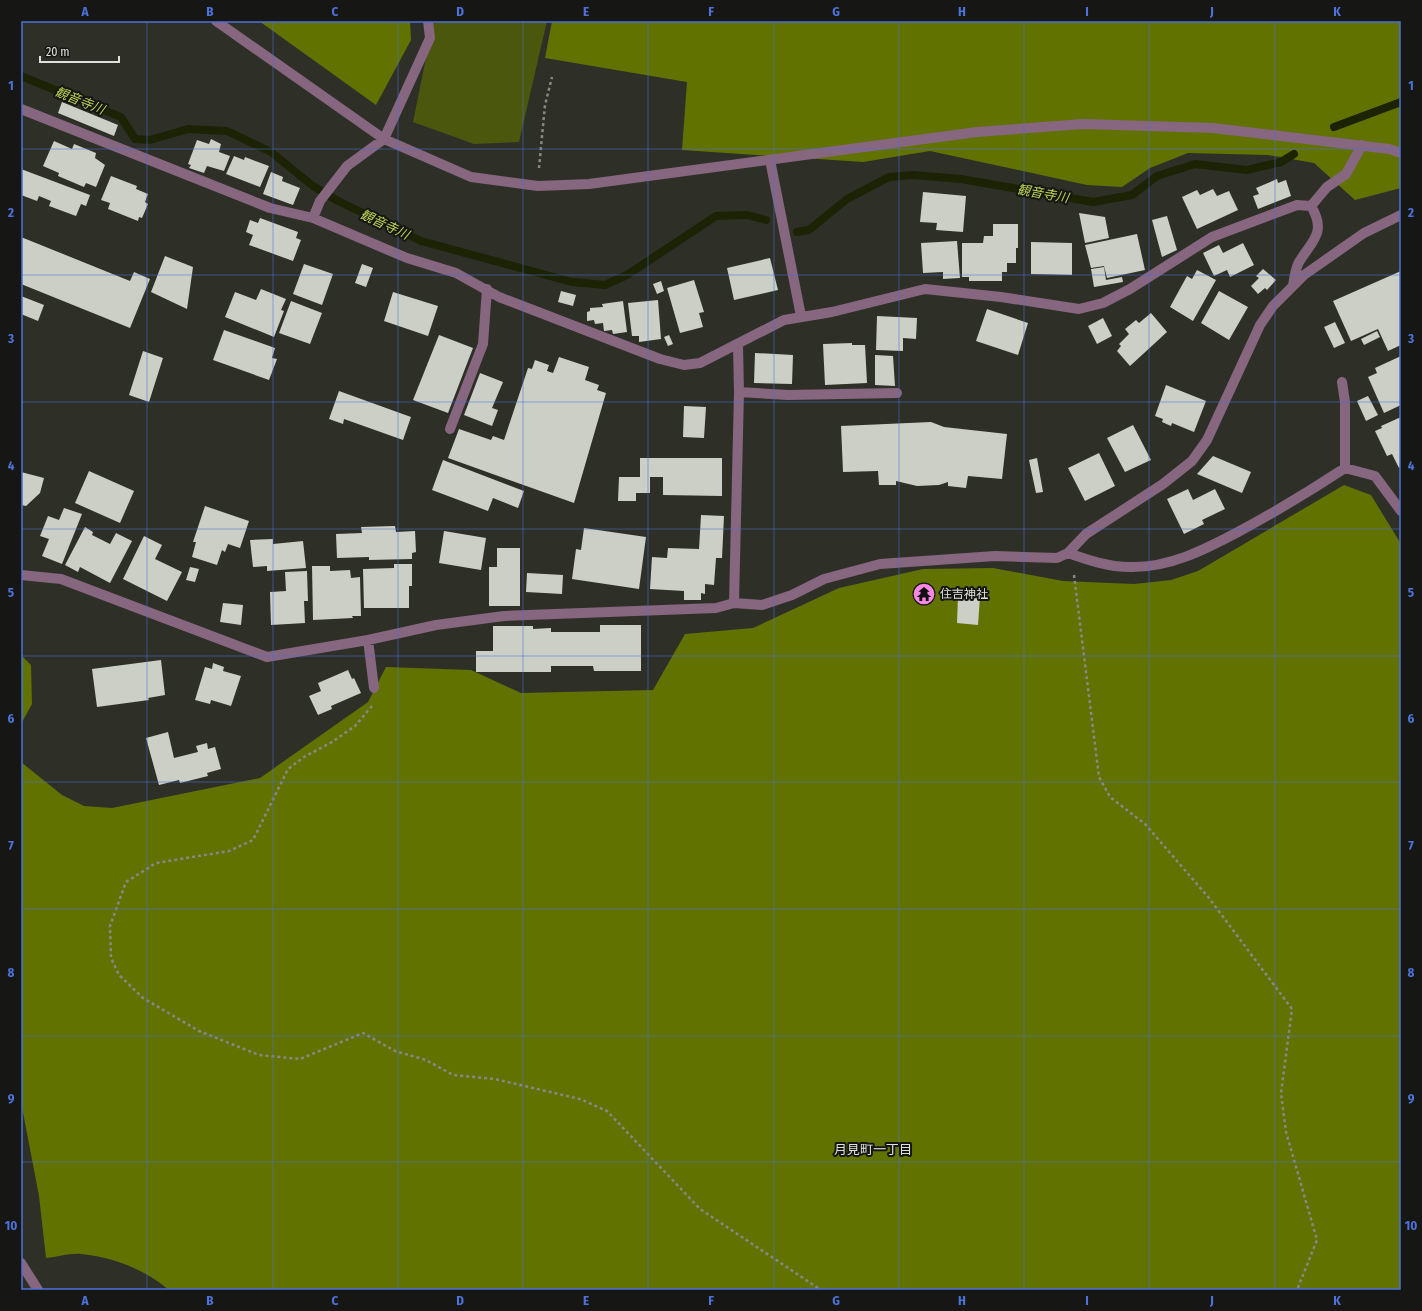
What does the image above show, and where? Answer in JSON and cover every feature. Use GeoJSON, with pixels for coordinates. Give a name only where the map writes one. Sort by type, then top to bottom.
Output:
{"type":"FeatureCollection","features":[{"type":"Feature","properties":{"kind":"street"},"geometry":{"type":"LineString","coordinates":[[216,21],[384,139],[471,177],[538,186],[589,184],[977,132],[1083,124],[1212,128],[1389,148],[1401,153]]}},
{"type":"Feature","properties":{"kind":"street"},"geometry":{"type":"LineString","coordinates":[[313,218],[320,201],[347,166],[384,139],[430,38],[428,21]]}},
{"type":"Feature","properties":{"kind":"street"},"geometry":{"type":"LineString","coordinates":[[21,109],[270,208],[313,218],[407,258],[456,274],[500,297],[674,364],[684,365],[700,363],[738,346],[784,320],[832,312],[925,290],[1001,297],[1079,309],[1103,303],[1130,289],[1212,237],[1297,205],[1311,206]]}},
{"type":"Feature","properties":{"kind":"street"},"geometry":{"type":"LineString","coordinates":[[1311,206],[1327,187],[1346,174],[1362,145]]}},
{"type":"Feature","properties":{"kind":"street"},"geometry":{"type":"LineString","coordinates":[[770,160],[801,316]]}},
{"type":"Feature","properties":{"kind":"street"},"geometry":{"type":"LineString","coordinates":[[1293,286],[1298,265],[1316,238],[1318,217],[1311,206]]}},
{"type":"Feature","properties":{"kind":"street"},"geometry":{"type":"LineString","coordinates":[[21,575],[61,579],[267,657],[368,640],[436,624],[504,616],[716,608],[734,603],[762,605],[792,595],[824,579],[880,564],[995,556],[1057,558],[1068,553],[1086,534],[1163,484],[1192,461],[1207,440],[1260,325],[1273,306],[1304,275],[1364,233],[1401,215]]}},
{"type":"Feature","properties":{"kind":"street"},"geometry":{"type":"LineString","coordinates":[[450,429],[483,344],[486,289]]}},
{"type":"Feature","properties":{"kind":"street"},"geometry":{"type":"LineString","coordinates":[[734,603],[739,392],[738,346]]}},
{"type":"Feature","properties":{"kind":"street"},"geometry":{"type":"LineString","coordinates":[[1342,382],[1345,402],[1345,468]]}},
{"type":"Feature","properties":{"kind":"street"},"geometry":{"type":"LineString","coordinates":[[739,392],[788,395],[897,393]]}},
{"type":"Feature","properties":{"kind":"street"},"geometry":{"type":"LineString","coordinates":[[1068,553],[1105,565],[1131,567],[1158,565],[1198,554],[1282,509],[1345,468],[1375,476],[1401,511]]}},
{"type":"Feature","properties":{"kind":"street"},"geometry":{"type":"LineString","coordinates":[[368,640],[374,688]]}},
{"type":"Feature","properties":{"kind":"street"},"geometry":{"type":"LineString","coordinates":[[21,1263],[38,1290]]}},
{"type":"Feature","properties":{"kind":"path"},"geometry":{"type":"LineString","coordinates":[[538,186],[545,105],[552,77]]}},
{"type":"Feature","properties":{"kind":"path"},"geometry":{"type":"LineString","coordinates":[[1081,558],[1074,571],[1099,777],[1110,797],[1145,824],[1209,898],[1292,1009],[1281,1093],[1286,1132],[1317,1240],[1297,1290]]}},
{"type":"Feature","properties":{"kind":"path"},"geometry":{"type":"LineString","coordinates":[[374,688],[373,705],[356,726],[332,742],[304,757],[288,769],[253,840],[229,851],[156,863],[126,882],[110,926],[111,958],[119,975],[143,998],[199,1031],[258,1055],[300,1059],[363,1032],[395,1051],[426,1060],[453,1075],[495,1079],[580,1099],[606,1111],[700,1209],[821,1290]]}},
{"type":"Feature","properties":{"kind":"green space"},"geometry":{"type":"Polygon","coordinates":[[[259,21],[410,21],[411,40],[376,105],[259,21]]]}},
{"type":"Feature","properties":{"kind":"green space"},"geometry":{"type":"Polygon","coordinates":[[[428,21],[547,21],[519,142],[474,144],[413,122],[430,38],[428,21]]]}},
{"type":"Feature","properties":{"kind":"green space"},"geometry":{"type":"Polygon","coordinates":[[[552,21],[1401,21],[1401,188],[1355,200],[1314,163],[1268,155],[1188,153],[1150,168],[1122,187],[1087,185],[930,151],[863,162],[682,150],[687,82],[545,58],[552,21]]]}},
{"type":"Feature","properties":{"kind":"green space"},"geometry":{"type":"Polygon","coordinates":[[[1344,485],[1371,495],[1401,544],[1401,1290],[169,1290],[139,1270],[105,1258],[77,1254],[46,1258],[39,1196],[21,1102],[21,762],[62,795],[84,806],[112,808],[260,778],[368,702],[386,667],[471,670],[521,693],[653,690],[685,634],[753,628],[839,588],[923,569],[993,568],[1063,581],[1134,584],[1171,580],[1198,571],[1344,485]]]}},
{"type":"Feature","properties":{"kind":"green space"},"geometry":{"type":"Polygon","coordinates":[[[21,655],[31,665],[32,704],[21,724],[21,655]]]}},
{"type":"Feature","properties":{"kind":"building"},"geometry":{"type":"Polygon","coordinates":[[[62,102],[118,125],[114,136],[58,113],[62,102]]]}},
{"type":"Feature","properties":{"kind":"building"},"geometry":{"type":"Polygon","coordinates":[[[211,139],[221,144],[219,152],[230,156],[224,171],[207,166],[204,173],[189,168],[191,165],[188,164],[197,140],[209,144],[211,139]]]}},
{"type":"Feature","properties":{"kind":"building"},"geometry":{"type":"Polygon","coordinates":[[[54,141],[72,149],[74,144],[96,153],[95,158],[105,165],[96,187],[86,183],[84,187],[58,176],[59,173],[43,166],[54,141]]]}},
{"type":"Feature","properties":{"kind":"building"},"geometry":{"type":"Polygon","coordinates":[[[234,156],[244,160],[245,157],[269,166],[260,187],[226,174],[234,156]]]}},
{"type":"Feature","properties":{"kind":"building"},"geometry":{"type":"Polygon","coordinates":[[[21,169],[90,195],[86,206],[81,204],[76,216],[49,206],[51,201],[39,196],[37,201],[21,195],[21,169]]]}},
{"type":"Feature","properties":{"kind":"building"},"geometry":{"type":"Polygon","coordinates":[[[271,172],[283,177],[282,181],[300,188],[293,205],[263,194],[271,172]]]}},
{"type":"Feature","properties":{"kind":"building"},"geometry":{"type":"Polygon","coordinates":[[[111,176],[137,186],[136,189],[148,194],[145,202],[148,204],[142,218],[139,217],[138,221],[108,209],[110,203],[101,200],[111,176]]]}},
{"type":"Feature","properties":{"kind":"building"},"geometry":{"type":"Polygon","coordinates":[[[1277,179],[1278,183],[1286,180],[1291,196],[1258,209],[1253,196],[1259,194],[1256,188],[1277,179]]]}},
{"type":"Feature","properties":{"kind":"building"},"geometry":{"type":"Polygon","coordinates":[[[1213,189],[1217,196],[1229,191],[1238,210],[1197,229],[1182,197],[1197,190],[1200,195],[1213,189]]]}},
{"type":"Feature","properties":{"kind":"building"},"geometry":{"type":"Polygon","coordinates":[[[923,192],[966,196],[963,232],[936,230],[937,223],[920,222],[923,192]]]}},
{"type":"Feature","properties":{"kind":"building"},"geometry":{"type":"Polygon","coordinates":[[[1079,213],[1105,217],[1109,238],[1085,243],[1079,213]]]}},
{"type":"Feature","properties":{"kind":"building"},"geometry":{"type":"Polygon","coordinates":[[[1167,216],[1177,250],[1162,257],[1152,220],[1167,216]]]}},
{"type":"Feature","properties":{"kind":"building"},"geometry":{"type":"Polygon","coordinates":[[[260,218],[298,232],[296,238],[301,240],[293,261],[249,245],[253,235],[246,232],[250,220],[258,223],[260,218]]]}},
{"type":"Feature","properties":{"kind":"building"},"geometry":{"type":"Polygon","coordinates":[[[993,224],[1018,224],[1018,248],[1016,248],[1016,263],[1007,263],[1007,272],[1002,272],[1002,281],[969,281],[969,277],[962,277],[962,243],[983,243],[984,236],[993,236],[993,224]]]}},
{"type":"Feature","properties":{"kind":"building"},"geometry":{"type":"Polygon","coordinates":[[[1137,234],[1145,270],[1107,278],[1104,266],[1091,268],[1085,245],[1137,234]]]}},
{"type":"Feature","properties":{"kind":"building"},"geometry":{"type":"Polygon","coordinates":[[[21,237],[130,281],[134,272],[150,279],[130,328],[21,284],[21,237]]]}},
{"type":"Feature","properties":{"kind":"building"},"geometry":{"type":"Polygon","coordinates":[[[957,241],[960,278],[943,279],[943,272],[923,273],[921,243],[957,241]]]}},
{"type":"Feature","properties":{"kind":"building"},"geometry":{"type":"Polygon","coordinates":[[[1031,242],[1072,243],[1072,275],[1031,274],[1031,242]]]}},
{"type":"Feature","properties":{"kind":"building"},"geometry":{"type":"Polygon","coordinates":[[[1243,243],[1254,265],[1230,277],[1227,270],[1214,276],[1203,253],[1219,245],[1223,253],[1243,243]]]}},
{"type":"Feature","properties":{"kind":"building"},"geometry":{"type":"Polygon","coordinates":[[[165,256],[193,267],[187,309],[151,292],[165,256]]]}},
{"type":"Feature","properties":{"kind":"building"},"geometry":{"type":"Polygon","coordinates":[[[770,258],[778,290],[734,300],[727,268],[770,258]]]}},
{"type":"Feature","properties":{"kind":"building"},"geometry":{"type":"Polygon","coordinates":[[[304,264],[333,274],[322,305],[293,294],[304,264]]]}},
{"type":"Feature","properties":{"kind":"building"},"geometry":{"type":"Polygon","coordinates":[[[362,264],[373,268],[366,287],[355,283],[362,264]]]}},
{"type":"Feature","properties":{"kind":"building"},"geometry":{"type":"Polygon","coordinates":[[[1104,267],[1106,280],[1122,277],[1123,282],[1094,287],[1091,269],[1104,267]]]}},
{"type":"Feature","properties":{"kind":"building"},"geometry":{"type":"Polygon","coordinates":[[[1263,269],[1276,280],[1267,290],[1265,288],[1258,294],[1251,286],[1259,278],[1256,276],[1263,269]]]}},
{"type":"Feature","properties":{"kind":"building"},"geometry":{"type":"Polygon","coordinates":[[[1197,270],[1216,280],[1193,321],[1170,307],[1187,276],[1192,279],[1197,270]]]}},
{"type":"Feature","properties":{"kind":"building"},"geometry":{"type":"Polygon","coordinates":[[[1401,271],[1401,345],[1388,351],[1378,329],[1351,341],[1333,301],[1401,271]]]}},
{"type":"Feature","properties":{"kind":"building"},"geometry":{"type":"Polygon","coordinates":[[[694,280],[704,312],[699,313],[703,327],[680,333],[667,288],[694,280]]]}},
{"type":"Feature","properties":{"kind":"building"},"geometry":{"type":"Polygon","coordinates":[[[661,281],[664,291],[657,294],[653,284],[661,281]]]}},
{"type":"Feature","properties":{"kind":"building"},"geometry":{"type":"Polygon","coordinates":[[[261,289],[286,299],[281,310],[284,311],[274,337],[225,317],[235,292],[256,300],[261,289]]]}},
{"type":"Feature","properties":{"kind":"building"},"geometry":{"type":"Polygon","coordinates":[[[561,291],[576,295],[573,306],[558,302],[561,291]]]}},
{"type":"Feature","properties":{"kind":"building"},"geometry":{"type":"Polygon","coordinates":[[[1219,291],[1248,307],[1229,340],[1201,323],[1219,291]]]}},
{"type":"Feature","properties":{"kind":"building"},"geometry":{"type":"Polygon","coordinates":[[[393,292],[438,306],[428,336],[384,321],[393,292]]]}},
{"type":"Feature","properties":{"kind":"building"},"geometry":{"type":"Polygon","coordinates":[[[21,296],[44,305],[38,321],[21,314],[21,296]]]}},
{"type":"Feature","properties":{"kind":"building"},"geometry":{"type":"Polygon","coordinates":[[[658,300],[661,339],[639,342],[639,336],[632,336],[628,303],[658,300]]]}},
{"type":"Feature","properties":{"kind":"building"},"geometry":{"type":"Polygon","coordinates":[[[291,301],[322,313],[310,344],[279,333],[291,301]]]}},
{"type":"Feature","properties":{"kind":"building"},"geometry":{"type":"Polygon","coordinates":[[[623,301],[627,332],[613,334],[612,330],[604,331],[603,323],[595,324],[594,320],[587,321],[587,312],[590,311],[590,308],[603,307],[602,304],[623,301]]]}},
{"type":"Feature","properties":{"kind":"building"},"geometry":{"type":"Polygon","coordinates":[[[987,309],[1028,323],[1018,355],[976,341],[987,309]]]}},
{"type":"Feature","properties":{"kind":"building"},"geometry":{"type":"Polygon","coordinates":[[[1151,313],[1167,332],[1130,366],[1117,351],[1121,346],[1119,344],[1129,334],[1125,329],[1136,320],[1139,323],[1151,313]]]}},
{"type":"Feature","properties":{"kind":"building"},"geometry":{"type":"Polygon","coordinates":[[[877,316],[917,318],[916,339],[903,338],[903,351],[876,350],[877,316]]]}},
{"type":"Feature","properties":{"kind":"building"},"geometry":{"type":"Polygon","coordinates":[[[1103,318],[1112,336],[1097,344],[1088,326],[1103,318]]]}},
{"type":"Feature","properties":{"kind":"building"},"geometry":{"type":"Polygon","coordinates":[[[1335,322],[1345,343],[1334,348],[1324,327],[1335,322]]]}},
{"type":"Feature","properties":{"kind":"building"},"geometry":{"type":"Polygon","coordinates":[[[224,330],[275,348],[272,358],[277,359],[269,380],[213,360],[224,330]]]}},
{"type":"Feature","properties":{"kind":"building"},"geometry":{"type":"Polygon","coordinates":[[[1377,331],[1380,337],[1364,345],[1361,339],[1377,331]]]}},
{"type":"Feature","properties":{"kind":"building"},"geometry":{"type":"Polygon","coordinates":[[[439,335],[473,348],[448,413],[413,400],[439,335]]]}},
{"type":"Feature","properties":{"kind":"building"},"geometry":{"type":"Polygon","coordinates":[[[669,335],[673,344],[668,346],[664,337],[669,335]]]}},
{"type":"Feature","properties":{"kind":"building"},"geometry":{"type":"Polygon","coordinates":[[[852,343],[852,345],[865,345],[867,383],[825,385],[823,344],[852,343]]]}},
{"type":"Feature","properties":{"kind":"building"},"geometry":{"type":"Polygon","coordinates":[[[143,351],[163,358],[149,402],[129,395],[143,351]]]}},
{"type":"Feature","properties":{"kind":"building"},"geometry":{"type":"Polygon","coordinates":[[[755,353],[793,355],[792,384],[754,383],[755,353]]]}},
{"type":"Feature","properties":{"kind":"building"},"geometry":{"type":"Polygon","coordinates":[[[875,355],[893,356],[895,386],[875,385],[875,355]]]}},
{"type":"Feature","properties":{"kind":"building"},"geometry":{"type":"Polygon","coordinates":[[[1401,356],[1401,405],[1384,413],[1368,377],[1377,373],[1375,368],[1401,356]]]}},
{"type":"Feature","properties":{"kind":"building"},"geometry":{"type":"Polygon","coordinates":[[[559,357],[589,367],[585,380],[599,385],[597,390],[606,393],[574,503],[448,458],[459,429],[491,440],[493,436],[504,440],[528,368],[532,369],[535,360],[549,365],[547,371],[553,373],[559,357]]]}},
{"type":"Feature","properties":{"kind":"building"},"geometry":{"type":"Polygon","coordinates":[[[480,373],[503,382],[492,408],[498,410],[492,426],[464,415],[480,373]]]}},
{"type":"Feature","properties":{"kind":"building"},"geometry":{"type":"Polygon","coordinates":[[[1166,385],[1206,401],[1194,432],[1172,423],[1171,426],[1162,422],[1163,419],[1155,416],[1166,385]]]}},
{"type":"Feature","properties":{"kind":"building"},"geometry":{"type":"Polygon","coordinates":[[[339,391],[411,417],[403,440],[344,419],[343,424],[329,419],[339,391]]]}},
{"type":"Feature","properties":{"kind":"building"},"geometry":{"type":"Polygon","coordinates":[[[1368,396],[1378,415],[1366,421],[1357,401],[1368,396]]]}},
{"type":"Feature","properties":{"kind":"building"},"geometry":{"type":"Polygon","coordinates":[[[684,406],[706,407],[704,438],[683,437],[684,406]]]}},
{"type":"Feature","properties":{"kind":"building"},"geometry":{"type":"Polygon","coordinates":[[[1401,417],[1401,467],[1399,468],[1392,454],[1387,456],[1375,431],[1382,428],[1381,426],[1401,417]]]}},
{"type":"Feature","properties":{"kind":"building"},"geometry":{"type":"Polygon","coordinates":[[[931,422],[944,427],[1007,434],[1002,479],[968,476],[966,488],[948,486],[948,482],[939,485],[917,486],[896,481],[896,485],[879,485],[878,471],[843,472],[841,426],[931,422]]]}},
{"type":"Feature","properties":{"kind":"building"},"geometry":{"type":"Polygon","coordinates":[[[1133,425],[1151,460],[1125,472],[1107,438],[1133,425]]]}},
{"type":"Feature","properties":{"kind":"building"},"geometry":{"type":"Polygon","coordinates":[[[1099,453],[1115,486],[1085,501],[1068,468],[1099,453]]]}},
{"type":"Feature","properties":{"kind":"building"},"geometry":{"type":"Polygon","coordinates":[[[1213,456],[1251,472],[1242,493],[1197,474],[1213,456]]]}},
{"type":"Feature","properties":{"kind":"building"},"geometry":{"type":"Polygon","coordinates":[[[640,458],[722,458],[722,496],[663,495],[663,477],[650,477],[650,493],[636,493],[636,501],[618,501],[619,477],[640,477],[640,458]]]}},
{"type":"Feature","properties":{"kind":"building"},"geometry":{"type":"Polygon","coordinates":[[[1037,458],[1043,492],[1036,493],[1029,460],[1037,458]]]}},
{"type":"Feature","properties":{"kind":"building"},"geometry":{"type":"Polygon","coordinates":[[[443,460],[524,491],[518,508],[493,498],[488,511],[432,490],[443,460]]]}},
{"type":"Feature","properties":{"kind":"building"},"geometry":{"type":"Polygon","coordinates":[[[89,471],[134,491],[120,523],[75,503],[89,471]]]}},
{"type":"Feature","properties":{"kind":"building"},"geometry":{"type":"Polygon","coordinates":[[[21,472],[44,478],[40,493],[26,506],[21,505],[21,472]]]}},
{"type":"Feature","properties":{"kind":"building"},"geometry":{"type":"Polygon","coordinates":[[[1188,489],[1193,500],[1215,489],[1225,509],[1202,520],[1204,524],[1184,534],[1167,499],[1188,489]]]}},
{"type":"Feature","properties":{"kind":"building"},"geometry":{"type":"Polygon","coordinates":[[[205,506],[249,521],[240,548],[228,544],[225,552],[222,550],[217,565],[192,557],[196,542],[193,542],[205,506]]]}},
{"type":"Feature","properties":{"kind":"building"},"geometry":{"type":"Polygon","coordinates":[[[64,508],[82,514],[62,564],[42,556],[49,539],[40,536],[48,516],[59,520],[64,508]]]}},
{"type":"Feature","properties":{"kind":"building"},"geometry":{"type":"Polygon","coordinates":[[[701,515],[724,516],[722,558],[716,558],[714,585],[705,584],[705,594],[701,593],[701,600],[684,600],[684,591],[650,589],[652,557],[667,558],[668,548],[699,549],[701,515]]]}},
{"type":"Feature","properties":{"kind":"building"},"geometry":{"type":"Polygon","coordinates":[[[395,526],[396,532],[415,531],[416,552],[412,553],[412,559],[369,560],[369,557],[337,558],[336,534],[362,533],[361,527],[395,526]]]}},
{"type":"Feature","properties":{"kind":"building"},"geometry":{"type":"Polygon","coordinates":[[[85,527],[93,532],[92,535],[110,544],[116,533],[132,541],[110,583],[80,567],[78,572],[65,565],[85,527]]]}},
{"type":"Feature","properties":{"kind":"building"},"geometry":{"type":"Polygon","coordinates":[[[584,528],[646,537],[639,589],[572,579],[576,549],[581,550],[584,528]]]}},
{"type":"Feature","properties":{"kind":"building"},"geometry":{"type":"Polygon","coordinates":[[[444,531],[486,538],[481,570],[439,563],[444,531]]]}},
{"type":"Feature","properties":{"kind":"building"},"geometry":{"type":"Polygon","coordinates":[[[144,536],[162,545],[155,559],[182,572],[167,601],[123,579],[144,536]]]}},
{"type":"Feature","properties":{"kind":"building"},"geometry":{"type":"Polygon","coordinates":[[[273,539],[273,544],[303,541],[306,568],[267,571],[267,566],[253,567],[250,540],[273,539]]]}},
{"type":"Feature","properties":{"kind":"building"},"geometry":{"type":"Polygon","coordinates":[[[497,548],[520,548],[520,606],[489,606],[489,567],[497,567],[497,548]]]}},
{"type":"Feature","properties":{"kind":"building"},"geometry":{"type":"Polygon","coordinates":[[[394,564],[412,564],[412,586],[409,586],[409,608],[364,608],[363,569],[394,568],[394,564]]]}},
{"type":"Feature","properties":{"kind":"building"},"geometry":{"type":"Polygon","coordinates":[[[312,566],[330,566],[330,571],[350,570],[351,578],[360,577],[361,616],[352,616],[353,618],[313,620],[312,566]]]}},
{"type":"Feature","properties":{"kind":"building"},"geometry":{"type":"Polygon","coordinates":[[[190,567],[199,569],[195,582],[186,580],[190,567]]]}},
{"type":"Feature","properties":{"kind":"building"},"geometry":{"type":"Polygon","coordinates":[[[307,571],[308,601],[304,601],[305,623],[271,625],[270,592],[286,591],[285,572],[307,571]]]}},
{"type":"Feature","properties":{"kind":"building"},"geometry":{"type":"Polygon","coordinates":[[[527,573],[563,575],[562,594],[526,592],[527,573]]]}},
{"type":"Feature","properties":{"kind":"building"},"geometry":{"type":"Polygon","coordinates":[[[958,596],[980,597],[978,625],[957,623],[958,596]]]}},
{"type":"Feature","properties":{"kind":"building"},"geometry":{"type":"Polygon","coordinates":[[[223,603],[243,605],[241,625],[220,622],[223,603]]]}},
{"type":"Feature","properties":{"kind":"building"},"geometry":{"type":"Polygon","coordinates":[[[600,625],[641,625],[641,671],[594,671],[593,666],[551,666],[551,672],[476,672],[476,651],[493,651],[493,626],[533,626],[533,629],[551,628],[551,632],[600,632],[600,625]]]}},
{"type":"Feature","properties":{"kind":"building"},"geometry":{"type":"Polygon","coordinates":[[[161,660],[165,695],[148,698],[149,700],[97,707],[92,669],[161,660]]]}},
{"type":"Feature","properties":{"kind":"building"},"geometry":{"type":"Polygon","coordinates":[[[213,663],[224,667],[223,671],[241,676],[231,706],[211,700],[210,704],[195,700],[205,667],[212,669],[213,663]]]}},
{"type":"Feature","properties":{"kind":"building"},"geometry":{"type":"Polygon","coordinates":[[[348,670],[352,679],[354,678],[361,693],[331,706],[332,709],[318,715],[309,696],[321,691],[318,683],[348,670]]]}},
{"type":"Feature","properties":{"kind":"building"},"geometry":{"type":"Polygon","coordinates":[[[168,732],[174,758],[198,752],[196,746],[207,743],[208,749],[215,747],[221,769],[207,773],[208,776],[180,783],[179,780],[159,785],[146,738],[168,732]]]}},
{"type":"Feature","properties":{"kind":"waterway","name":"観音寺川"},"geometry":{"type":"LineString","coordinates":[[21,76],[121,117],[135,139],[150,140],[188,129],[227,131],[271,152],[313,186],[338,201],[421,241],[572,282],[605,285],[627,275],[716,216],[747,215],[766,220]]}},
{"type":"Feature","properties":{"kind":"waterway","name":"観音寺川"},"geometry":{"type":"LineString","coordinates":[[1334,127],[1401,102]]}},
{"type":"Feature","properties":{"kind":"waterway","name":"観音寺川"},"geometry":{"type":"LineString","coordinates":[[797,232],[809,230],[847,199],[889,177],[913,175],[961,179],[1093,202],[1132,195],[1157,176],[1195,164],[1247,170],[1281,162],[1294,154]]}},
{"type":"Feature","properties":{"kind":"place","name":"住吉神社"},"geometry":{"type":"Point","coordinates":[924,594]}},
{"type":"Feature","properties":{"kind":"district","name":"月見町一丁目"},"geometry":{"type":"Point","coordinates":[873,1149]}}]}
